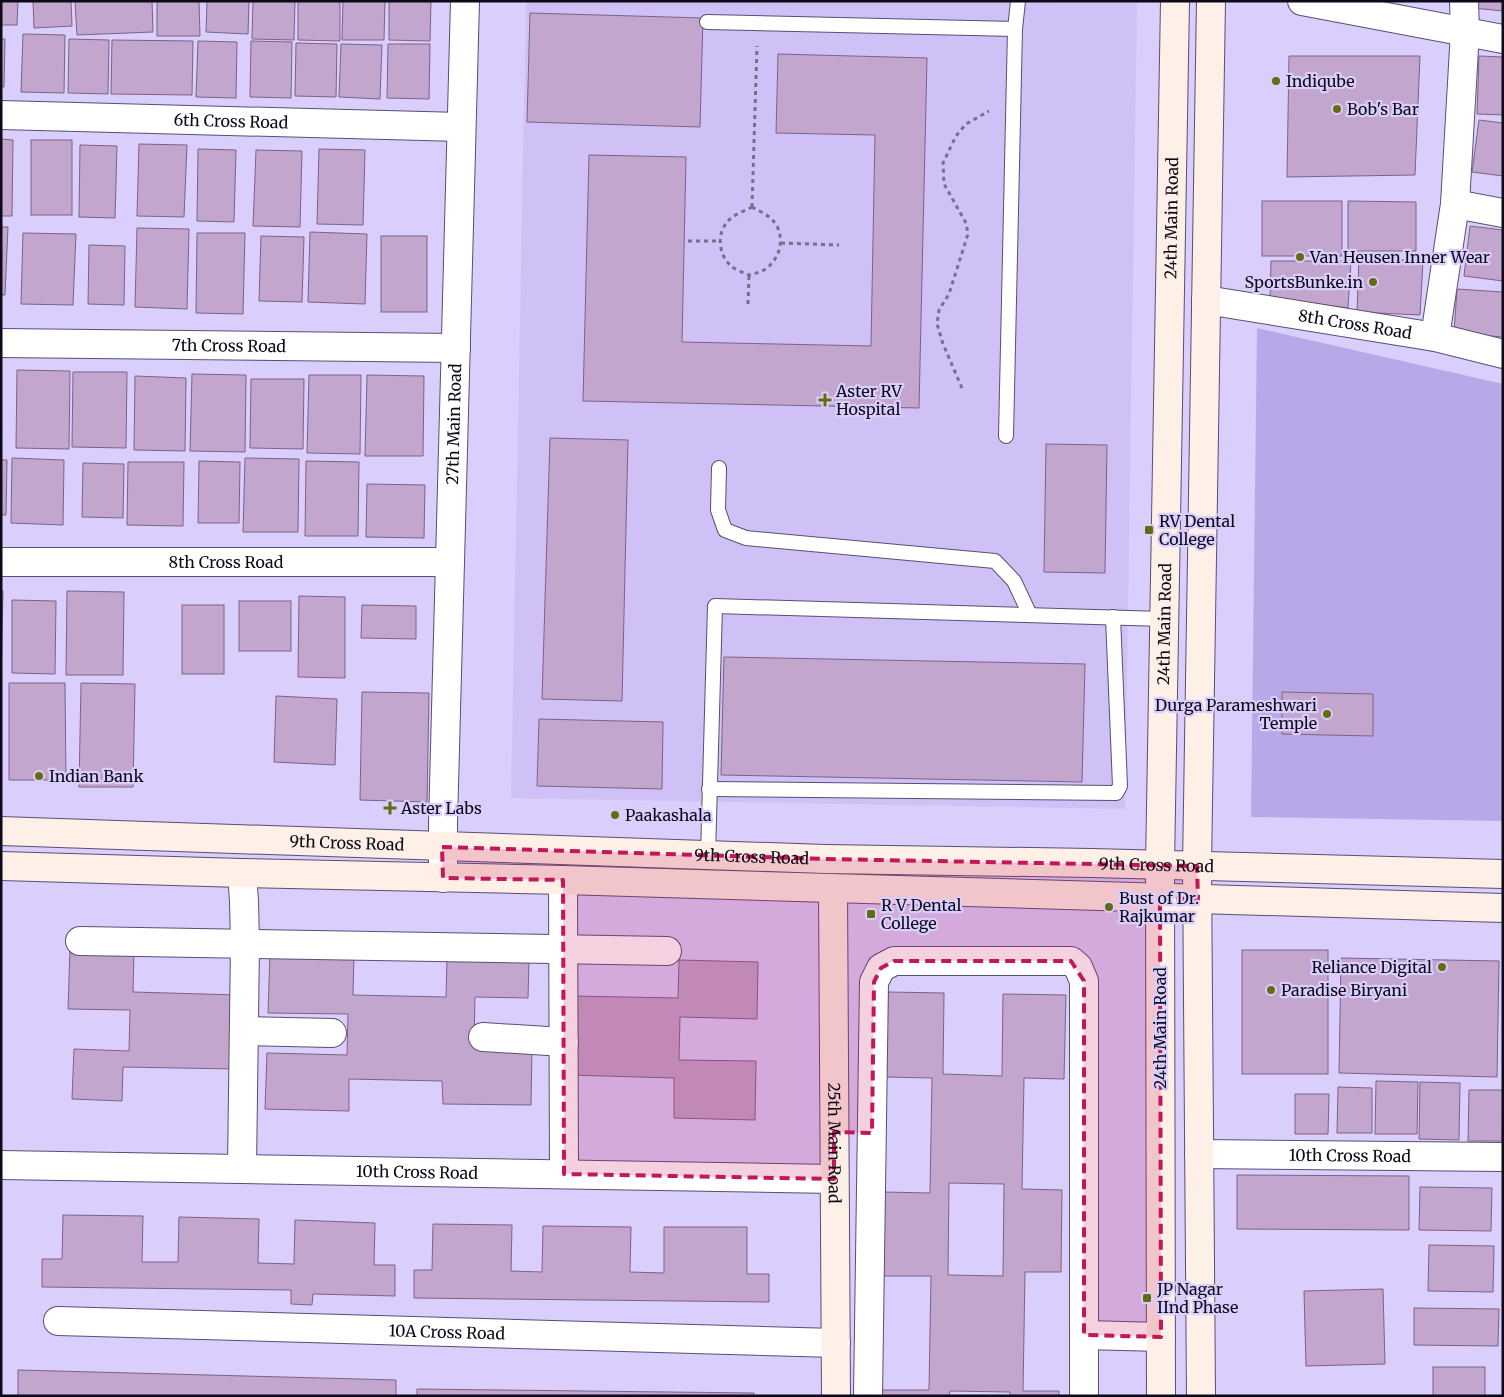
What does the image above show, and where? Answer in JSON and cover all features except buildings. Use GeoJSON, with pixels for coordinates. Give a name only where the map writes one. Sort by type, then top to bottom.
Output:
{"type":"FeatureCollection","features":[{"type":"Feature","properties":{"kind":"main road","name":"24th Main Road"},"geometry":{"type":"LineString","coordinates":[[1161,1396],[1160,866],[1175,1]]}},
{"type":"Feature","properties":{"kind":"main road"},"geometry":{"type":"LineString","coordinates":[[1201,1396],[1197,866],[1211,1]]}},
{"type":"Feature","properties":{"kind":"main road","name":"9th Cross Road"},"geometry":{"type":"LineString","coordinates":[[1,831],[708,855],[1503,874]]}},
{"type":"Feature","properties":{"kind":"main road","name":"9th Cross Road"},"geometry":{"type":"LineString","coordinates":[[1,866],[563,880],[1503,908]]}},
{"type":"Feature","properties":{"kind":"main road","name":"25th Main Road"},"geometry":{"type":"LineString","coordinates":[[833,889],[836,1396]]}},
{"type":"Feature","properties":{"kind":"street","name":"27th Main Road"},"geometry":{"type":"LineString","coordinates":[[443,878],[442,847],[465,1]]}},
{"type":"Feature","properties":{"kind":"street"},"geometry":{"type":"LineString","coordinates":[[1302,1],[1503,39]]}},
{"type":"Feature","properties":{"kind":"street"},"geometry":{"type":"LineString","coordinates":[[1435,337],[1455,204],[1465,31],[1464,1]]}},
{"type":"Feature","properties":{"kind":"street","name":"6th Cross Road"},"geometry":{"type":"LineString","coordinates":[[1,114],[462,127]]}},
{"type":"Feature","properties":{"kind":"street"},"geometry":{"type":"LineString","coordinates":[[1455,204],[1503,213]]}},
{"type":"Feature","properties":{"kind":"street","name":"8th Cross Road"},"geometry":{"type":"LineString","coordinates":[[1206,300],[1435,337],[1503,354]]}},
{"type":"Feature","properties":{"kind":"street","name":"7th Cross Road"},"geometry":{"type":"LineString","coordinates":[[1,343],[456,348]]}},
{"type":"Feature","properties":{"kind":"street","name":"8th Cross Road"},"geometry":{"type":"LineString","coordinates":[[1,562],[450,562]]}},
{"type":"Feature","properties":{"kind":"street"},"geometry":{"type":"LineString","coordinates":[[242,873],[245,944],[242,1169]]}},
{"type":"Feature","properties":{"kind":"street"},"geometry":{"type":"LineString","coordinates":[[563,880],[564,1174]]}},
{"type":"Feature","properties":{"kind":"street"},"geometry":{"type":"LineString","coordinates":[[80,941],[667,951]]}},
{"type":"Feature","properties":{"kind":"street"},"geometry":{"type":"LineString","coordinates":[[868,1396],[874,982],[881,968],[894,961],[1072,961],[1078,967],[1084,981],[1084,1396]]}},
{"type":"Feature","properties":{"kind":"street"},"geometry":{"type":"LineString","coordinates":[[244,1031],[332,1033]]}},
{"type":"Feature","properties":{"kind":"street"},"geometry":{"type":"LineString","coordinates":[[483,1037],[564,1042]]}},
{"type":"Feature","properties":{"kind":"street"},"geometry":{"type":"LineString","coordinates":[[834,1132],[872,1133]]}},
{"type":"Feature","properties":{"kind":"street","name":"10th Cross Road"},"geometry":{"type":"LineString","coordinates":[[1198,1154],[1503,1157]]}},
{"type":"Feature","properties":{"kind":"street","name":"10th Cross Road"},"geometry":{"type":"LineString","coordinates":[[1,1165],[834,1179]]}},
{"type":"Feature","properties":{"kind":"street","name":"10A Cross Road"},"geometry":{"type":"LineString","coordinates":[[58,1321],[836,1343]]}},
{"type":"Feature","properties":{"kind":"street"},"geometry":{"type":"LineString","coordinates":[[1084,1335],[1161,1337]]}},
{"type":"Feature","properties":{"kind":"lane"},"geometry":{"type":"LineString","coordinates":[[1006,436],[1018,1]]}},
{"type":"Feature","properties":{"kind":"lane"},"geometry":{"type":"LineString","coordinates":[[707,22],[1016,28]]}},
{"type":"Feature","properties":{"kind":"lane"},"geometry":{"type":"LineString","coordinates":[[719,468],[718,510],[726,530],[746,538],[995,560],[1014,581],[1030,615]]}},
{"type":"Feature","properties":{"kind":"lane"},"geometry":{"type":"LineString","coordinates":[[708,855],[715,606],[1164,619]]}},
{"type":"Feature","properties":{"kind":"lane"},"geometry":{"type":"LineString","coordinates":[[709,790],[1116,793],[1120,786],[1114,617]]}},
{"type":"Feature","properties":{"kind":"path"},"geometry":{"type":"LineString","coordinates":[[752,207],[758,23]]}},
{"type":"Feature","properties":{"kind":"path"},"geometry":{"type":"LineString","coordinates":[[962,388],[943,344],[937,324],[939,310],[949,294],[968,234],[966,223],[944,184],[943,163],[956,136],[966,124],[1014,97]]}},
{"type":"Feature","properties":{"kind":"path"},"geometry":{"type":"LineString","coordinates":[[752,207],[770,217],[780,232],[781,243],[778,255],[773,262],[761,272],[749,276],[729,265],[722,254],[719,241],[723,227],[729,219],[752,207]]}},
{"type":"Feature","properties":{"kind":"path"},"geometry":{"type":"LineString","coordinates":[[688,241],[719,241]]}},
{"type":"Feature","properties":{"kind":"path"},"geometry":{"type":"LineString","coordinates":[[781,243],[838,245]]}},
{"type":"Feature","properties":{"kind":"path"},"geometry":{"type":"LineString","coordinates":[[748,304],[749,276]]}},
{"type":"Feature","properties":{"kind":"highlighted area"},"geometry":{"type":"Polygon","coordinates":[[[442,847],[825,859],[1197,866],[1198,899],[1160,898],[1161,1337],[1084,1335],[1084,981],[1071,961],[894,961],[881,968],[874,982],[872,1133],[834,1132],[834,1179],[564,1174],[563,880],[443,878],[442,847]]]}},
{"type":"Feature","properties":{"kind":"shaded area","name":"Aster RV Hospital"},"geometry":{"type":"Polygon","coordinates":[[[526,1],[1137,3],[1125,809],[511,798],[526,1]]]}},
{"type":"Feature","properties":{"kind":"shaded area"},"geometry":{"type":"Polygon","coordinates":[[[1257,328],[1503,384],[1503,821],[1251,817],[1257,328]]]}},
{"type":"Feature","properties":{"kind":"place","name":"Indiqube"},"geometry":{"type":"Point","coordinates":[1276,81]}},
{"type":"Feature","properties":{"kind":"place","name":"Bob's Bar"},"geometry":{"type":"Point","coordinates":[1337,109]}},
{"type":"Feature","properties":{"kind":"place","name":"Van Heusen Inner Wear"},"geometry":{"type":"Point","coordinates":[1300,257]}},
{"type":"Feature","properties":{"kind":"place","name":"SportsBunke.in"},"geometry":{"type":"Point","coordinates":[1373,282]}},
{"type":"Feature","properties":{"kind":"place","name":"Aster RV Hospital"},"geometry":{"type":"Point","coordinates":[825,400]}},
{"type":"Feature","properties":{"kind":"place","name":"RV Dental College"},"geometry":{"type":"Point","coordinates":[1149,530]}},
{"type":"Feature","properties":{"kind":"place","name":"Durga Parameshwari Temple"},"geometry":{"type":"Point","coordinates":[1327,714]}},
{"type":"Feature","properties":{"kind":"place","name":"Indian Bank"},"geometry":{"type":"Point","coordinates":[39,776]}},
{"type":"Feature","properties":{"kind":"place","name":"Aster Labs"},"geometry":{"type":"Point","coordinates":[390,808]}},
{"type":"Feature","properties":{"kind":"place","name":"Paakashala"},"geometry":{"type":"Point","coordinates":[615,815]}},
{"type":"Feature","properties":{"kind":"place","name":"Bust of Dr. Rajkumar"},"geometry":{"type":"Point","coordinates":[1109,907]}},
{"type":"Feature","properties":{"kind":"place","name":"R V Dental College"},"geometry":{"type":"Point","coordinates":[871,914]}},
{"type":"Feature","properties":{"kind":"place","name":"Reliance Digital"},"geometry":{"type":"Point","coordinates":[1442,967]}},
{"type":"Feature","properties":{"kind":"place","name":"Paradise Biryani"},"geometry":{"type":"Point","coordinates":[1271,990]}},
{"type":"Feature","properties":{"kind":"place","name":"JP Nagar IInd Phase"},"geometry":{"type":"Point","coordinates":[1147,1298]}}]}
